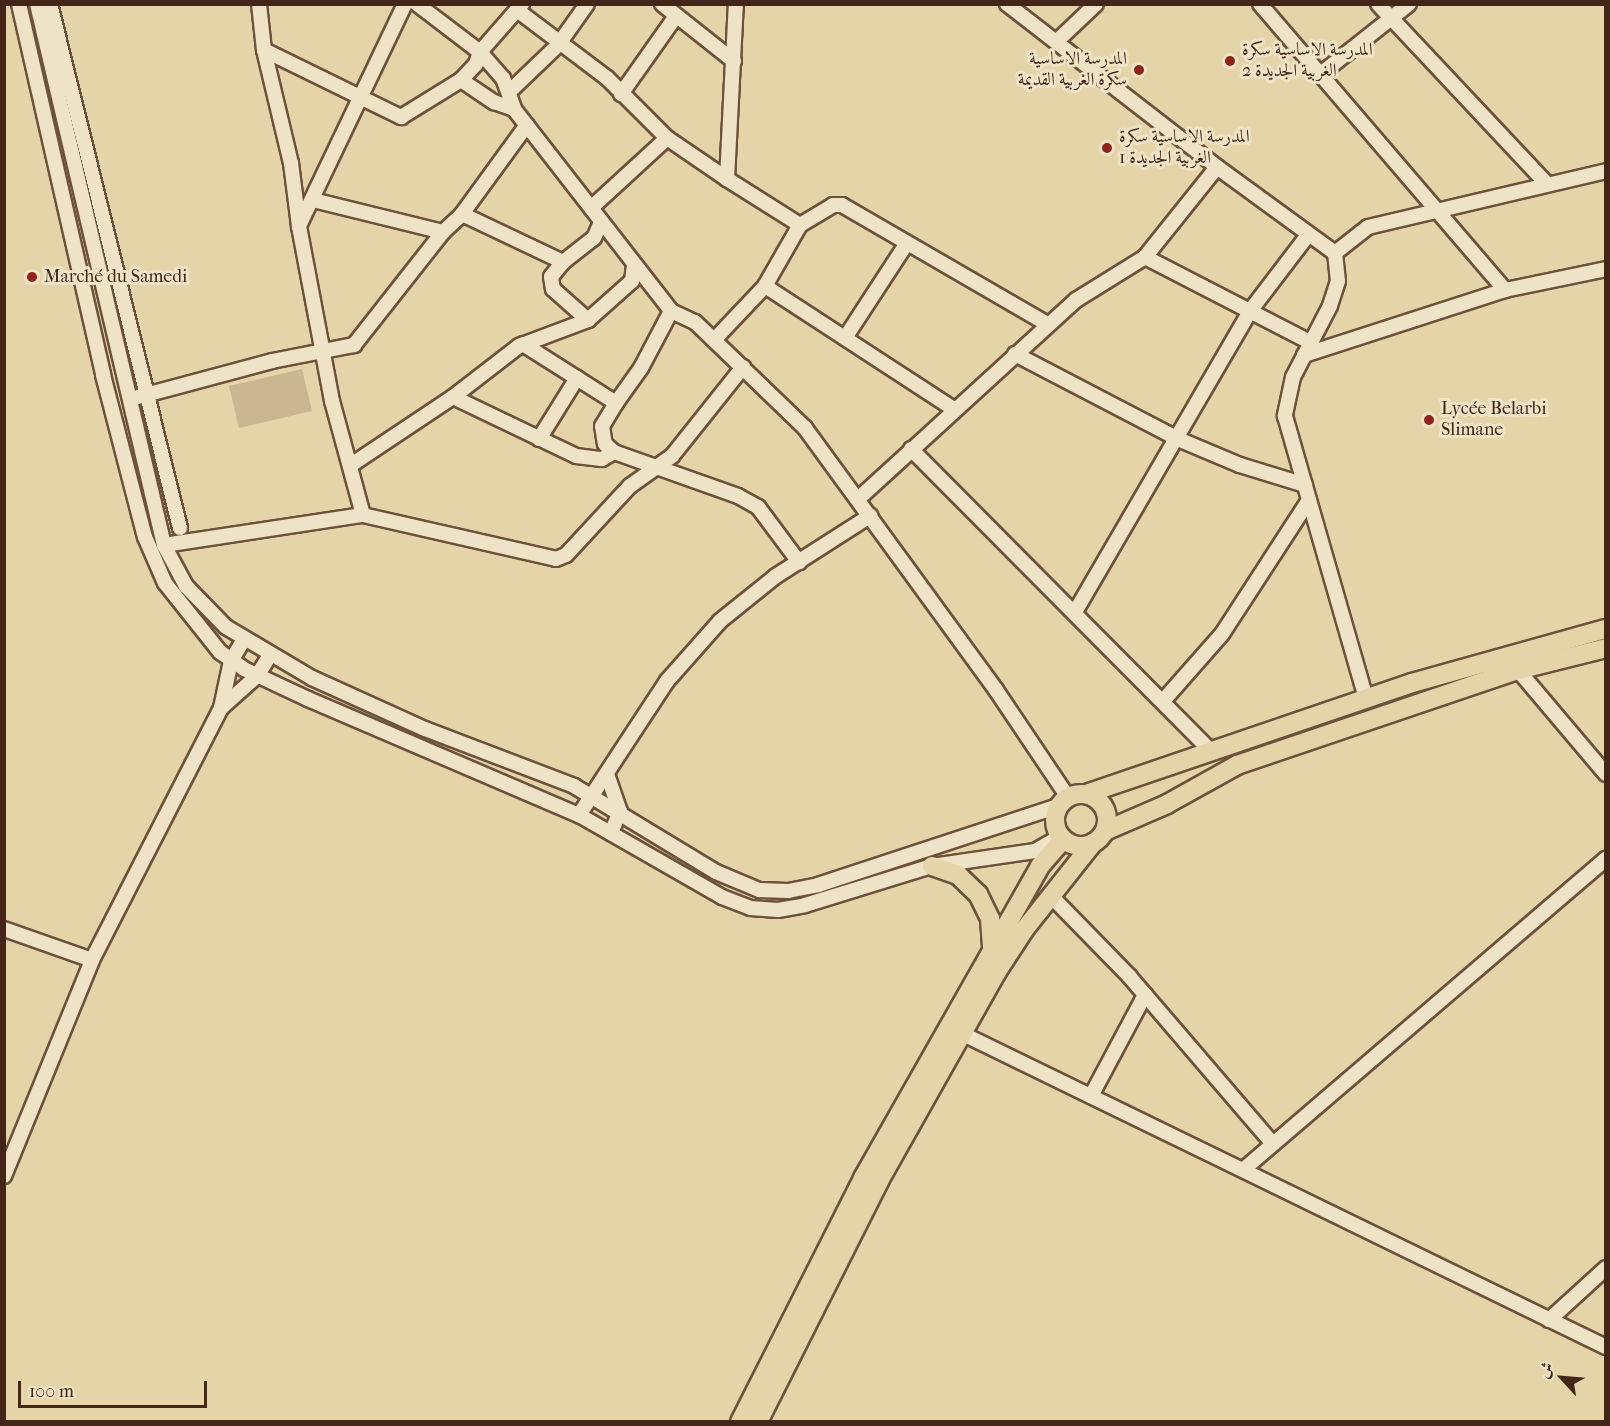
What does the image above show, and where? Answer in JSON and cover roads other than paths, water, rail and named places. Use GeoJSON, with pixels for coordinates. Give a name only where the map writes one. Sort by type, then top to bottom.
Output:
{"type":"FeatureCollection","features":[{"type":"Feature","properties":{"kind":"main road"},"geometry":{"type":"LineString","coordinates":[[1605,629],[1366,698],[1063,801],[1054,821],[1061,838],[1077,846],[1167,804],[1237,765],[1518,670],[1605,648]]}},
{"type":"Feature","properties":{"kind":"main road"},"geometry":{"type":"LineString","coordinates":[[758,1422],[879,1181],[961,1034],[1024,930],[1099,837],[1104,808],[1086,794]]}},
{"type":"Feature","properties":{"kind":"main road"},"geometry":{"type":"LineString","coordinates":[[740,1422],[863,1178],[992,947],[1040,866],[1061,838]]}},
{"type":"Feature","properties":{"kind":"main road"},"geometry":{"type":"LineString","coordinates":[[932,866],[958,876],[978,894],[990,919],[992,947]]}},
{"type":"Feature","properties":{"kind":"street"},"geometry":{"type":"LineString","coordinates":[[19,4],[87,302],[145,537],[165,583],[211,644],[231,661],[257,676],[579,814],[722,897],[762,910],[805,905],[932,866],[1026,853],[1061,838]]}},
{"type":"Feature","properties":{"kind":"street"},"geometry":{"type":"LineString","coordinates":[[37,4],[128,400],[165,545],[186,586],[216,619],[270,655],[425,729],[590,794],[741,885],[788,891],[1063,801],[870,516],[806,428],[695,322],[671,311],[514,109],[503,78],[480,52],[417,4]]}},
{"type":"Feature","properties":{"kind":"street"},"geometry":{"type":"LineString","coordinates":[[50,4],[180,528]]}},
{"type":"Feature","properties":{"kind":"street"},"geometry":{"type":"LineString","coordinates":[[259,4],[264,50],[291,163],[298,226],[321,351],[363,515]]}},
{"type":"Feature","properties":{"kind":"street"},"geometry":{"type":"LineString","coordinates":[[298,226],[313,200],[405,4]]}},
{"type":"Feature","properties":{"kind":"street"},"geometry":{"type":"LineString","coordinates":[[509,92],[558,45],[587,4]]}},
{"type":"Feature","properties":{"kind":"street"},"geometry":{"type":"LineString","coordinates":[[662,4],[734,61]]}},
{"type":"Feature","properties":{"kind":"street"},"geometry":{"type":"LineString","coordinates":[[728,179],[736,4]]}},
{"type":"Feature","properties":{"kind":"street"},"geometry":{"type":"LineString","coordinates":[[1007,4],[1217,167],[1335,253],[1339,264],[1338,282],[1330,306],[1307,348],[1286,397],[1285,416],[1366,698]]}},
{"type":"Feature","properties":{"kind":"street"},"geometry":{"type":"LineString","coordinates":[[1056,42],[1096,4]]}},
{"type":"Feature","properties":{"kind":"street"},"geometry":{"type":"LineString","coordinates":[[1260,4],[1440,210],[1505,290]]}},
{"type":"Feature","properties":{"kind":"street"},"geometry":{"type":"LineString","coordinates":[[1378,4],[1546,183]]}},
{"type":"Feature","properties":{"kind":"street"},"geometry":{"type":"LineString","coordinates":[[1322,73],[1392,20],[1409,4]]}},
{"type":"Feature","properties":{"kind":"street"},"geometry":{"type":"LineString","coordinates":[[264,50],[360,99],[401,117],[461,80],[476,64],[480,52],[520,7],[558,45],[607,78],[667,138],[800,225]]}},
{"type":"Feature","properties":{"kind":"street"},"geometry":{"type":"LineString","coordinates":[[621,94],[676,16]]}},
{"type":"Feature","properties":{"kind":"street"},"geometry":{"type":"LineString","coordinates":[[25,31],[42,27]]}},
{"type":"Feature","properties":{"kind":"street"},"geometry":{"type":"LineString","coordinates":[[461,80],[494,102],[514,109]]}},
{"type":"Feature","properties":{"kind":"street"},"geometry":{"type":"LineString","coordinates":[[128,400],[358,342],[443,232],[462,214],[526,125]]}},
{"type":"Feature","properties":{"kind":"street"},"geometry":{"type":"LineString","coordinates":[[591,208],[667,138]]}},
{"type":"Feature","properties":{"kind":"street"},"geometry":{"type":"LineString","coordinates":[[858,499],[1047,324],[1076,300],[1145,257],[1217,167]]}},
{"type":"Feature","properties":{"kind":"street"},"geometry":{"type":"LineString","coordinates":[[1335,253],[1368,227],[1546,183],[1605,171]]}},
{"type":"Feature","properties":{"kind":"street"},"geometry":{"type":"LineString","coordinates":[[313,200],[443,232]]}},
{"type":"Feature","properties":{"kind":"street"},"geometry":{"type":"LineString","coordinates":[[68,212],[98,203]]}},
{"type":"Feature","properties":{"kind":"street"},"geometry":{"type":"LineString","coordinates":[[714,340],[765,286],[800,225],[833,205],[842,205],[1047,324]]}},
{"type":"Feature","properties":{"kind":"street"},"geometry":{"type":"LineString","coordinates":[[462,214],[563,262]]}},
{"type":"Feature","properties":{"kind":"street"},"geometry":{"type":"LineString","coordinates":[[588,320],[553,289],[551,277],[563,262],[594,238],[602,222]]}},
{"type":"Feature","properties":{"kind":"street"},"geometry":{"type":"LineString","coordinates":[[1076,612],[1174,436],[1250,311],[1308,235]]}},
{"type":"Feature","properties":{"kind":"street"},"geometry":{"type":"LineString","coordinates":[[845,338],[907,243]]}},
{"type":"Feature","properties":{"kind":"street"},"geometry":{"type":"LineString","coordinates":[[1145,257],[1250,311],[1307,348],[1505,290],[1605,269]]}},
{"type":"Feature","properties":{"kind":"street"},"geometry":{"type":"LineString","coordinates":[[351,465],[453,397],[524,344],[588,320],[632,281],[634,266]]}},
{"type":"Feature","properties":{"kind":"street"},"geometry":{"type":"LineString","coordinates":[[765,286],[954,409]]}},
{"type":"Feature","properties":{"kind":"street"},"geometry":{"type":"LineString","coordinates":[[87,302],[121,295]]}},
{"type":"Feature","properties":{"kind":"street"},"geometry":{"type":"LineString","coordinates":[[671,311],[641,368],[602,426],[605,444],[614,453],[738,496],[758,507],[799,562]]}},
{"type":"Feature","properties":{"kind":"street"},"geometry":{"type":"LineString","coordinates":[[524,344],[616,403]]}},
{"type":"Feature","properties":{"kind":"street"},"geometry":{"type":"LineString","coordinates":[[1015,354],[1174,436],[1240,465],[1305,484]]}},
{"type":"Feature","properties":{"kind":"street"},"geometry":{"type":"LineString","coordinates":[[165,545],[363,515],[556,559],[566,555],[630,486],[656,469],[694,430],[743,367]]}},
{"type":"Feature","properties":{"kind":"street"},"geometry":{"type":"LineString","coordinates":[[539,440],[577,378]]}},
{"type":"Feature","properties":{"kind":"street"},"geometry":{"type":"LineString","coordinates":[[453,397],[539,440],[589,460],[614,453]]}},
{"type":"Feature","properties":{"kind":"street"},"geometry":{"type":"LineString","coordinates":[[911,450],[1076,612],[1211,751]]}},
{"type":"Feature","properties":{"kind":"street"},"geometry":{"type":"LineString","coordinates":[[1163,701],[1222,634],[1309,500]]}},
{"type":"Feature","properties":{"kind":"street"},"geometry":{"type":"LineString","coordinates":[[579,814],[590,794],[607,774],[667,681],[720,621],[799,562],[870,516]]}},
{"type":"Feature","properties":{"kind":"street"},"geometry":{"type":"LineString","coordinates":[[4,1176],[92,960],[221,708],[231,661],[243,639]]}},
{"type":"Feature","properties":{"kind":"street"},"geometry":{"type":"LineString","coordinates":[[221,708],[257,676],[270,655]]}},
{"type":"Feature","properties":{"kind":"street"},"geometry":{"type":"LineString","coordinates":[[1518,670],[1605,774]]}},
{"type":"Feature","properties":{"kind":"street"},"geometry":{"type":"LineString","coordinates":[[607,774],[620,811],[611,833]]}},
{"type":"Feature","properties":{"kind":"street"},"geometry":{"type":"LineString","coordinates":[[1244,1169],[1605,859]]}},
{"type":"Feature","properties":{"kind":"street"},"geometry":{"type":"LineString","coordinates":[[1051,896],[1145,995],[1273,1144]]}},
{"type":"Feature","properties":{"kind":"street"},"geometry":{"type":"LineString","coordinates":[[4,929],[92,960]]}},
{"type":"Feature","properties":{"kind":"street"},"geometry":{"type":"LineString","coordinates":[[1091,1096],[1145,995]]}},
{"type":"Feature","properties":{"kind":"street"},"geometry":{"type":"LineString","coordinates":[[961,1034],[1244,1169],[1605,1347]]}},
{"type":"Feature","properties":{"kind":"street"},"geometry":{"type":"LineString","coordinates":[[1549,1320],[1605,1268]]}},
{"type":"Feature","properties":{"kind":"place","name":"المدرسة الاساسية سكرة الغربية الجديدة 2"},"geometry":{"type":"Point","coordinates":[1230,61]}},
{"type":"Feature","properties":{"kind":"place","name":"المدرسة الاساسية سكرة الغربية القديمة"},"geometry":{"type":"Point","coordinates":[1139,70]}},
{"type":"Feature","properties":{"kind":"place","name":"المدرسة الاساسية سكرة الغربية الجديدة 1"},"geometry":{"type":"Point","coordinates":[1107,148]}},
{"type":"Feature","properties":{"kind":"place","name":"Marché du Samedi"},"geometry":{"type":"Point","coordinates":[32,277]}},
{"type":"Feature","properties":{"kind":"place","name":"Lycée Belarbi Slimane"},"geometry":{"type":"Point","coordinates":[1429,420]}}]}
